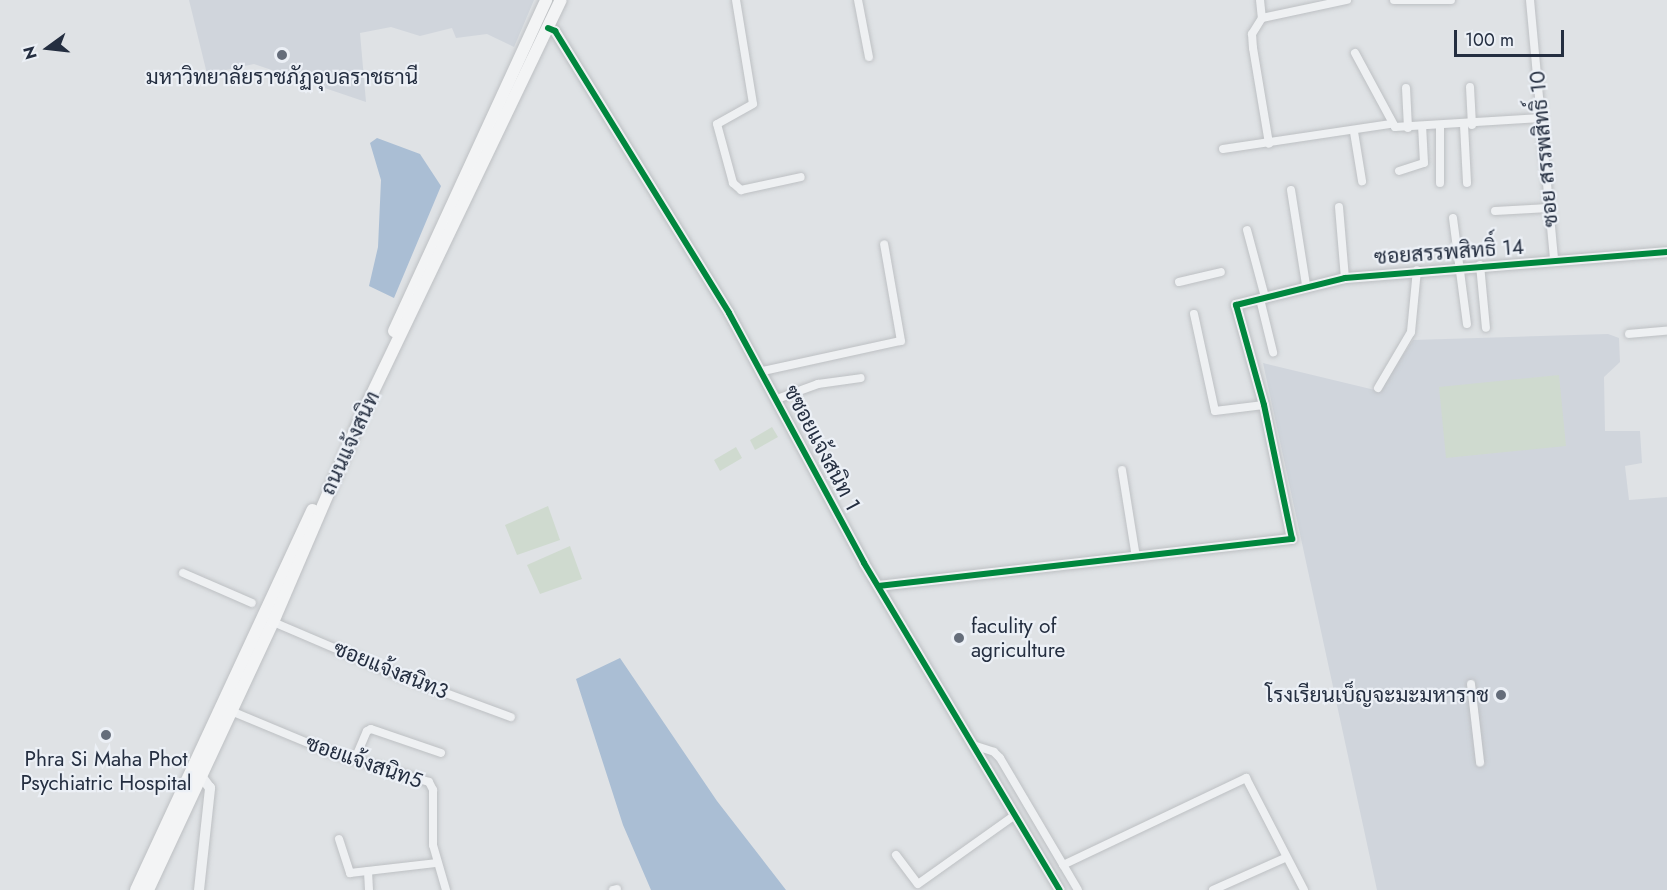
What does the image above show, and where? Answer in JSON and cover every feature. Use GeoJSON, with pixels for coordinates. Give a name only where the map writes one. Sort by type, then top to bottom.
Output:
{"type":"FeatureCollection","features":[{"type":"Feature","properties":{"kind":"main road","name":"ถนนแจ้งสนิท"},"geometry":{"type":"LineString","coordinates":[[136,890],[546,0]]}},
{"type":"Feature","properties":{"kind":"main road","name":"ถนนแจ้งสนิท"},"geometry":{"type":"LineString","coordinates":[[148,890],[273,622],[361,417],[561,0]]}},
{"type":"Feature","properties":{"kind":"street"},"geometry":{"type":"LineString","coordinates":[[736,0],[753,104],[717,124],[733,183],[741,190],[801,177]]}},
{"type":"Feature","properties":{"kind":"street"},"geometry":{"type":"LineString","coordinates":[[858,0],[869,57]]}},
{"type":"Feature","properties":{"kind":"street"},"geometry":{"type":"LineString","coordinates":[[1260,0],[1262,18],[1252,34],[1269,144]]}},
{"type":"Feature","properties":{"kind":"street"},"geometry":{"type":"LineString","coordinates":[[1262,18],[1347,0]]}},
{"type":"Feature","properties":{"kind":"street"},"geometry":{"type":"LineString","coordinates":[[1395,0],[1451,0]]}},
{"type":"Feature","properties":{"kind":"street","name":"ซอย สรรพสิทธิ์ 10"},"geometry":{"type":"LineString","coordinates":[[1530,0],[1554,261]]}},
{"type":"Feature","properties":{"kind":"street","name":"ซซอยแจ้งสนิท 1"},"geometry":{"type":"LineString","coordinates":[[548,28],[555,31],[763,371],[879,586],[1060,890]]}},
{"type":"Feature","properties":{"kind":"street"},"geometry":{"type":"LineString","coordinates":[[1355,53],[1391,124]]}},
{"type":"Feature","properties":{"kind":"street"},"geometry":{"type":"LineString","coordinates":[[1467,183],[1470,87]]}},
{"type":"Feature","properties":{"kind":"street"},"geometry":{"type":"LineString","coordinates":[[1406,88],[1408,128]]}},
{"type":"Feature","properties":{"kind":"street"},"geometry":{"type":"LineString","coordinates":[[1223,148],[1354,132],[1391,124],[1422,128],[1541,118]]}},
{"type":"Feature","properties":{"kind":"street"},"geometry":{"type":"LineString","coordinates":[[1440,127],[1440,183]]}},
{"type":"Feature","properties":{"kind":"street"},"geometry":{"type":"LineString","coordinates":[[1399,171],[1424,163],[1422,128]]}},
{"type":"Feature","properties":{"kind":"street"},"geometry":{"type":"LineString","coordinates":[[1354,132],[1362,181]]}},
{"type":"Feature","properties":{"kind":"street"},"geometry":{"type":"LineString","coordinates":[[1291,190],[1306,285]]}},
{"type":"Feature","properties":{"kind":"street"},"geometry":{"type":"LineString","coordinates":[[1339,207],[1345,278]]}},
{"type":"Feature","properties":{"kind":"street"},"geometry":{"type":"LineString","coordinates":[[1495,211],[1549,208]]}},
{"type":"Feature","properties":{"kind":"street"},"geometry":{"type":"LineString","coordinates":[[1452,218],[1467,324]]}},
{"type":"Feature","properties":{"kind":"street"},"geometry":{"type":"LineString","coordinates":[[1247,230],[1274,352]]}},
{"type":"Feature","properties":{"kind":"street"},"geometry":{"type":"LineString","coordinates":[[763,371],[901,341],[884,244]]}},
{"type":"Feature","properties":{"kind":"street","name":"ซอยสรรพสิทธิ์ 14"},"geometry":{"type":"LineString","coordinates":[[1263,405],[1236,305],[1306,285],[1345,278],[1460,266],[1667,252]]}},
{"type":"Feature","properties":{"kind":"street"},"geometry":{"type":"LineString","coordinates":[[1480,265],[1486,328]]}},
{"type":"Feature","properties":{"kind":"street"},"geometry":{"type":"LineString","coordinates":[[1378,388],[1411,332],[1417,270]]}},
{"type":"Feature","properties":{"kind":"street"},"geometry":{"type":"LineString","coordinates":[[1179,282],[1221,272]]}},
{"type":"Feature","properties":{"kind":"street"},"geometry":{"type":"LineString","coordinates":[[879,586],[1292,539],[1263,405],[1215,411],[1194,314]]}},
{"type":"Feature","properties":{"kind":"street"},"geometry":{"type":"LineString","coordinates":[[1629,334],[1667,331]]}},
{"type":"Feature","properties":{"kind":"street"},"geometry":{"type":"LineString","coordinates":[[777,399],[818,384],[861,378]]}},
{"type":"Feature","properties":{"kind":"street"},"geometry":{"type":"LineString","coordinates":[[1122,471],[1136,557]]}},
{"type":"Feature","properties":{"kind":"street"},"geometry":{"type":"LineString","coordinates":[[183,573],[252,603]]}},
{"type":"Feature","properties":{"kind":"street","name":"ซอยแจ้งสนิท3"},"geometry":{"type":"LineString","coordinates":[[273,622],[402,677],[512,717]]}},
{"type":"Feature","properties":{"kind":"street"},"geometry":{"type":"LineString","coordinates":[[1471,684],[1480,762]]}},
{"type":"Feature","properties":{"kind":"street","name":"ซอยแจ้งสนิท5"},"geometry":{"type":"LineString","coordinates":[[231,711],[356,759],[429,782],[437,863],[446,890]]}},
{"type":"Feature","properties":{"kind":"street"},"geometry":{"type":"LineString","coordinates":[[356,759],[367,730],[371,729],[441,753]]}},
{"type":"Feature","properties":{"kind":"street"},"geometry":{"type":"LineString","coordinates":[[973,746],[994,752],[999,758],[1078,890]]}},
{"type":"Feature","properties":{"kind":"street"},"geometry":{"type":"LineString","coordinates":[[199,890],[210,788],[201,776]]}},
{"type":"Feature","properties":{"kind":"street"},"geometry":{"type":"LineString","coordinates":[[1063,865],[1246,778],[1285,858],[1304,890]]}},
{"type":"Feature","properties":{"kind":"street"},"geometry":{"type":"LineString","coordinates":[[896,855],[918,884],[1015,815]]}},
{"type":"Feature","properties":{"kind":"street"},"geometry":{"type":"LineString","coordinates":[[339,839],[347,871],[368,871],[437,863]]}},
{"type":"Feature","properties":{"kind":"street"},"geometry":{"type":"LineString","coordinates":[[1213,890],[1285,858]]}},
{"type":"Feature","properties":{"kind":"street"},"geometry":{"type":"LineString","coordinates":[[368,871],[369,890]]}},
{"type":"Feature","properties":{"kind":"shaded area","name":"มหาวิทยาลัยราชภัฏอุบลราชธานี"},"geometry":{"type":"Polygon","coordinates":[[[189,0],[534,0],[514,47],[487,34],[456,38],[452,28],[420,36],[391,27],[360,33],[366,102],[254,64],[207,74],[189,0]]]}},
{"type":"Feature","properties":{"kind":"shaded area","name":"โรงเรียนเบ็ญจะมะมหาราช"},"geometry":{"type":"Polygon","coordinates":[[[1608,334],[1619,338],[1620,362],[1604,377],[1605,431],[1640,431],[1642,463],[1625,466],[1629,500],[1667,497],[1667,890],[1377,890],[1263,363],[1379,391],[1413,340],[1608,334]]]}},
{"type":"Feature","properties":{"kind":"shaded area"},"geometry":{"type":"Polygon","coordinates":[[[1559,375],[1566,446],[1446,458],[1439,387],[1559,375]]]}},
{"type":"Feature","properties":{"kind":"shaded area"},"geometry":{"type":"Polygon","coordinates":[[[772,427],[778,437],[755,450],[750,440],[772,427]]]}},
{"type":"Feature","properties":{"kind":"shaded area"},"geometry":{"type":"Polygon","coordinates":[[[736,447],[742,458],[720,471],[714,460],[736,447]]]}},
{"type":"Feature","properties":{"kind":"shaded area"},"geometry":{"type":"Polygon","coordinates":[[[548,506],[560,540],[517,555],[505,525],[548,506]]]}},
{"type":"Feature","properties":{"kind":"shaded area"},"geometry":{"type":"Polygon","coordinates":[[[570,546],[582,579],[540,594],[527,565],[570,546]]]}},
{"type":"Feature","properties":{"kind":"water"},"geometry":{"type":"Polygon","coordinates":[[[377,138],[420,154],[441,186],[394,298],[369,286],[378,247],[381,180],[370,143],[377,138]]]}},
{"type":"Feature","properties":{"kind":"water"},"geometry":{"type":"Polygon","coordinates":[[[620,658],[717,801],[786,890],[651,890],[623,825],[576,679],[620,658]]]}},
{"type":"Feature","properties":{"kind":"cycle path"},"geometry":{"type":"LineString","coordinates":[[548,28],[555,31],[729,313],[864,563],[1060,890]]}},
{"type":"Feature","properties":{"kind":"cycle path"},"geometry":{"type":"LineString","coordinates":[[879,586],[1292,539],[1264,405],[1236,305],[1345,278],[1667,252]]}},
{"type":"Feature","properties":{"kind":"place","name":"มหาวิทยาลัยราชภัฏอุบลราชธานี"},"geometry":{"type":"Point","coordinates":[282,55]}},
{"type":"Feature","properties":{"kind":"place","name":"faculity of agriculture"},"geometry":{"type":"Point","coordinates":[959,638]}},
{"type":"Feature","properties":{"kind":"place","name":"โรงเรียนเบ็ญจะมะมหาราช"},"geometry":{"type":"Point","coordinates":[1501,695]}},
{"type":"Feature","properties":{"kind":"place","name":"Phra Si Maha Phot Psychiatric Hospital"},"geometry":{"type":"Point","coordinates":[106,735]}}]}
